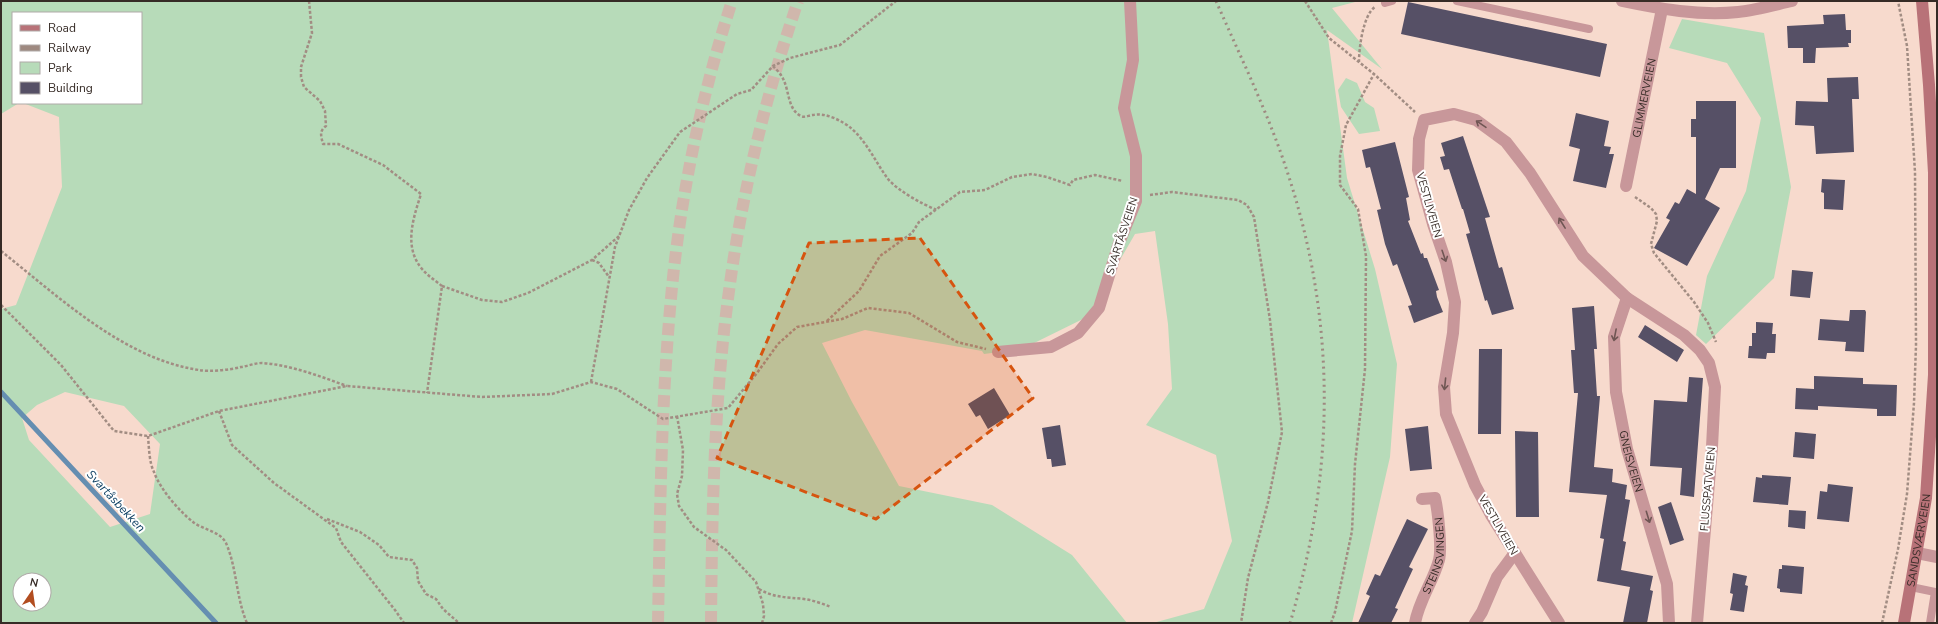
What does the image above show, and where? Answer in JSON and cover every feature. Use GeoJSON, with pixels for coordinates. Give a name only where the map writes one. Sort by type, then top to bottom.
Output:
{"type":"FeatureCollection","features":[{"type":"Feature","properties":{"kind":"main road","name":"SANDSVÆRVEIEN"},"geometry":{"type":"LineString","coordinates":[[1904,623],[1917,553],[1929,473],[1934,375],[1935,147],[1922,1]]}},
{"type":"Feature","properties":{"kind":"street","name":"SVARTÅSVEIEN"},"geometry":{"type":"LineString","coordinates":[[998,352],[1051,347],[1078,333],[1099,308],[1119,243],[1136,199],[1136,156],[1124,108],[1133,60],[1130,1]]}},
{"type":"Feature","properties":{"kind":"street"},"geometry":{"type":"LineString","coordinates":[[1622,1],[1686,12],[1736,12],[1792,1]]}},
{"type":"Feature","properties":{"kind":"street","name":"GLIMMERVEIEN"},"geometry":{"type":"LineString","coordinates":[[1626,186],[1662,9]]}},
{"type":"Feature","properties":{"kind":"street"},"geometry":{"type":"LineString","coordinates":[[1424,120],[1454,114],[1476,120],[1506,142],[1530,173],[1583,256],[1627,298]]}},
{"type":"Feature","properties":{"kind":"street","name":"VESTLIVEIEN"},"geometry":{"type":"LineString","coordinates":[[1424,120],[1419,140],[1418,170],[1433,224],[1446,262],[1455,302],[1453,333],[1444,387],[1446,414],[1475,485],[1514,554],[1558,623]]}},
{"type":"Feature","properties":{"kind":"street","name":"FLUSSPATVEIEN"},"geometry":{"type":"LineString","coordinates":[[1627,298],[1684,335],[1706,357],[1713,372],[1715,387],[1712,447],[1697,623]]}},
{"type":"Feature","properties":{"kind":"street","name":"GNEISVEIEN"},"geometry":{"type":"LineString","coordinates":[[1627,298],[1614,337],[1616,392],[1627,449],[1667,584],[1669,623]]}},
{"type":"Feature","properties":{"kind":"street","name":"STEINSVINGEN"},"geometry":{"type":"LineString","coordinates":[[1415,623],[1417,610],[1440,559],[1438,510],[1435,498],[1422,499]]}},
{"type":"Feature","properties":{"kind":"street"},"geometry":{"type":"LineString","coordinates":[[1917,553],[1937,557]]}},
{"type":"Feature","properties":{"kind":"street"},"geometry":{"type":"LineString","coordinates":[[1475,623],[1484,617],[1497,577],[1514,554]]}},
{"type":"Feature","properties":{"kind":"lane"},"geometry":{"type":"LineString","coordinates":[[1457,1],[1589,29]]}},
{"type":"Feature","properties":{"kind":"lane"},"geometry":{"type":"LineString","coordinates":[[1911,587],[1935,592],[1930,623]]}},
{"type":"Feature","properties":{"kind":"path"},"geometry":{"type":"LineString","coordinates":[[309,1],[312,33],[301,67],[301,77],[304,87],[320,101],[325,111],[326,126],[322,128],[321,132],[323,144],[338,144],[383,165],[421,194],[413,219],[410,239],[415,259],[423,271],[442,286],[482,300],[502,302],[528,293],[592,260],[620,236]]}},
{"type":"Feature","properties":{"kind":"path"},"geometry":{"type":"LineString","coordinates":[[591,382],[610,278],[620,236],[629,210],[647,178],[680,132],[737,94],[751,90],[774,66],[790,58],[840,46],[896,1]]}},
{"type":"Feature","properties":{"kind":"path"},"geometry":{"type":"LineString","coordinates":[[1305,1],[1329,38],[1374,74],[1424,120]]}},
{"type":"Feature","properties":{"kind":"path"},"geometry":{"type":"LineString","coordinates":[[1882,623],[1896,562],[1907,494],[1916,345],[1915,172],[1908,46],[1898,1]]}},
{"type":"Feature","properties":{"kind":"path"},"geometry":{"type":"LineString","coordinates":[[1360,62],[1359,52],[1366,21],[1373,8],[1388,2]]}},
{"type":"Feature","properties":{"kind":"path"},"geometry":{"type":"LineString","coordinates":[[774,66],[785,81],[789,98],[794,109],[801,116],[807,117],[813,114],[840,121],[853,129],[889,180],[910,196],[937,210]]}},
{"type":"Feature","properties":{"kind":"path"},"geometry":{"type":"LineString","coordinates":[[1331,623],[1335,612],[1352,531],[1355,464],[1365,370],[1366,256],[1358,209],[1340,184],[1340,156],[1346,125],[1374,74]]}},
{"type":"Feature","properties":{"kind":"path"},"geometry":{"type":"LineString","coordinates":[[826,322],[859,291],[880,256],[912,233],[919,222],[960,192],[985,190],[1012,177],[1032,174],[1047,176],[1070,184],[1073,180],[1095,175],[1109,179],[1122,180],[1136,199],[1172,192],[1238,200],[1247,205],[1254,217],[1270,320],[1282,432],[1268,502],[1248,578],[1241,623]]}},
{"type":"Feature","properties":{"kind":"path"},"geometry":{"type":"LineString","coordinates":[[1626,186],[1638,200],[1651,208],[1656,214],[1657,221],[1651,244],[1654,254],[1694,302],[1708,323],[1716,342]]}},
{"type":"Feature","properties":{"kind":"path"},"geometry":{"type":"LineString","coordinates":[[1,251],[74,310],[131,347],[172,365],[201,370],[240,368],[260,363],[295,368],[347,386],[482,397],[552,394],[591,382],[617,389],[663,419],[728,408],[757,373],[778,344],[797,327],[842,319],[868,308],[910,313],[957,342],[998,352]]}},
{"type":"Feature","properties":{"kind":"path"},"geometry":{"type":"LineString","coordinates":[[592,260],[599,263],[610,278]]}},
{"type":"Feature","properties":{"kind":"path"},"geometry":{"type":"LineString","coordinates":[[427,393],[442,286]]}},
{"type":"Feature","properties":{"kind":"path"},"geometry":{"type":"LineString","coordinates":[[1,305],[61,365],[114,430],[148,436],[219,411],[347,386]]}},
{"type":"Feature","properties":{"kind":"path"},"geometry":{"type":"LineString","coordinates":[[219,411],[232,445],[274,483],[323,517],[336,528],[340,542],[404,623]]}},
{"type":"Feature","properties":{"kind":"path"},"geometry":{"type":"LineString","coordinates":[[677,416],[684,450],[682,476],[677,494],[679,506],[694,527],[726,550],[756,582],[763,604],[764,616],[762,623]]}},
{"type":"Feature","properties":{"kind":"path"},"geometry":{"type":"LineString","coordinates":[[148,436],[153,472],[171,501],[194,523],[218,535],[225,543],[241,610],[247,623]]}},
{"type":"Feature","properties":{"kind":"path"},"geometry":{"type":"LineString","coordinates":[[323,517],[360,532],[378,545],[389,557],[412,560],[417,568],[418,581],[426,594],[436,599],[443,609],[459,623]]}},
{"type":"Feature","properties":{"kind":"path"},"geometry":{"type":"LineString","coordinates":[[758,589],[767,594],[783,598],[806,599],[831,607]]}},
{"type":"Feature","properties":{"kind":"highlighted area"},"geometry":{"type":"Polygon","coordinates":[[[920,238],[1033,398],[876,519],[717,458],[809,243],[920,238]]]}},
{"type":"Feature","properties":{"kind":"green space"},"geometry":{"type":"Polygon","coordinates":[[[1,1],[1359,1],[1332,8],[1382,69],[1327,30],[1347,178],[1375,269],[1397,364],[1390,457],[1352,623],[1153,623],[1204,609],[1232,541],[1216,455],[1146,425],[1172,389],[1168,324],[1155,231],[1135,234],[1087,317],[1022,349],[984,354],[982,351],[865,330],[822,343],[852,402],[899,486],[992,505],[1072,555],[1127,623],[1,623],[1,309],[16,305],[62,187],[59,117],[26,104],[142,104],[142,12],[12,12],[12,104],[17,104],[1,114],[1,1]],[[65,392],[37,405],[22,418],[29,440],[110,527],[150,514],[160,444],[124,406],[65,392]]]}},
{"type":"Feature","properties":{"kind":"green space"},"geometry":{"type":"Polygon","coordinates":[[[1682,19],[1764,33],[1791,187],[1774,278],[1706,344],[1696,335],[1707,276],[1746,191],[1761,118],[1727,63],[1669,48],[1682,19]]]}},
{"type":"Feature","properties":{"kind":"green space"},"geometry":{"type":"Polygon","coordinates":[[[1346,78],[1357,83],[1365,102],[1374,108],[1380,131],[1359,134],[1341,107],[1338,90],[1346,78]]]}},
{"type":"Feature","properties":{"kind":"building"},"geometry":{"type":"Polygon","coordinates":[[[1408,2],[1607,44],[1600,77],[1401,34],[1408,2]]]}},
{"type":"Feature","properties":{"kind":"building"},"geometry":{"type":"Polygon","coordinates":[[[1845,14],[1846,30],[1851,30],[1851,43],[1848,43],[1849,47],[1816,48],[1815,63],[1803,63],[1803,48],[1788,48],[1787,26],[1824,24],[1823,15],[1845,14]]]}},
{"type":"Feature","properties":{"kind":"building"},"geometry":{"type":"Polygon","coordinates":[[[1858,77],[1859,99],[1852,99],[1854,152],[1816,154],[1814,126],[1795,125],[1796,101],[1828,102],[1827,78],[1858,77]]]}},
{"type":"Feature","properties":{"kind":"building"},"geometry":{"type":"Polygon","coordinates":[[[1696,101],[1736,101],[1736,168],[1720,168],[1705,199],[1720,208],[1687,266],[1654,248],[1670,220],[1666,218],[1675,202],[1679,204],[1687,189],[1696,194],[1696,137],[1691,137],[1691,119],[1696,119],[1696,101]]]}},
{"type":"Feature","properties":{"kind":"building"},"geometry":{"type":"Polygon","coordinates":[[[1576,113],[1609,121],[1604,146],[1611,147],[1609,154],[1614,154],[1606,188],[1573,181],[1580,149],[1569,146],[1576,113]]]}},
{"type":"Feature","properties":{"kind":"building"},"geometry":{"type":"Polygon","coordinates":[[[1463,136],[1490,217],[1485,218],[1499,268],[1502,267],[1514,309],[1492,315],[1487,300],[1485,301],[1466,234],[1470,233],[1463,209],[1449,169],[1444,170],[1440,157],[1445,156],[1441,143],[1463,136]]]}},
{"type":"Feature","properties":{"kind":"building"},"geometry":{"type":"Polygon","coordinates":[[[1395,142],[1409,197],[1406,198],[1410,220],[1408,221],[1421,254],[1423,253],[1424,258],[1427,258],[1439,290],[1436,291],[1437,297],[1443,312],[1414,323],[1408,306],[1412,305],[1397,264],[1393,266],[1385,244],[1377,210],[1381,209],[1370,167],[1366,168],[1362,150],[1395,142]]]}},
{"type":"Feature","properties":{"kind":"building"},"geometry":{"type":"Polygon","coordinates":[[[1822,179],[1845,180],[1843,210],[1824,209],[1824,193],[1821,192],[1822,179]]]}},
{"type":"Feature","properties":{"kind":"building"},"geometry":{"type":"Polygon","coordinates":[[[1792,270],[1813,272],[1810,298],[1790,296],[1792,270]]]}},
{"type":"Feature","properties":{"kind":"building"},"geometry":{"type":"Polygon","coordinates":[[[1594,306],[1597,349],[1594,349],[1597,396],[1600,396],[1594,467],[1613,469],[1612,482],[1627,485],[1625,499],[1630,500],[1623,541],[1626,542],[1621,570],[1653,576],[1650,590],[1653,591],[1647,623],[1623,623],[1630,587],[1597,581],[1604,539],[1600,538],[1607,495],[1569,492],[1578,393],[1574,393],[1571,350],[1575,350],[1572,308],[1594,306]]]}},
{"type":"Feature","properties":{"kind":"building"},"geometry":{"type":"Polygon","coordinates":[[[1850,310],[1865,310],[1866,312],[1864,352],[1845,351],[1846,342],[1818,340],[1820,319],[1849,321],[1850,310]]]}},
{"type":"Feature","properties":{"kind":"building"},"geometry":{"type":"Polygon","coordinates":[[[1756,322],[1773,323],[1772,334],[1776,334],[1775,353],[1767,353],[1766,359],[1748,358],[1749,346],[1752,346],[1752,333],[1756,333],[1756,322]]]}},
{"type":"Feature","properties":{"kind":"building"},"geometry":{"type":"Polygon","coordinates":[[[1645,325],[1684,350],[1677,362],[1638,337],[1645,325]]]}},
{"type":"Feature","properties":{"kind":"building"},"geometry":{"type":"Polygon","coordinates":[[[1479,349],[1502,349],[1501,434],[1478,434],[1479,349]]]}},
{"type":"Feature","properties":{"kind":"building"},"geometry":{"type":"Polygon","coordinates":[[[1814,376],[1863,378],[1863,384],[1897,385],[1896,416],[1877,416],[1877,409],[1818,406],[1818,410],[1795,409],[1796,388],[1814,389],[1814,376]]]}},
{"type":"Feature","properties":{"kind":"building"},"geometry":{"type":"Polygon","coordinates":[[[1689,377],[1703,378],[1694,497],[1680,495],[1682,468],[1650,466],[1654,400],[1687,402],[1689,377]]]}},
{"type":"Feature","properties":{"kind":"building"},"geometry":{"type":"Polygon","coordinates":[[[994,388],[1010,415],[988,429],[980,415],[976,417],[968,404],[994,388]]]}},
{"type":"Feature","properties":{"kind":"building"},"geometry":{"type":"Polygon","coordinates":[[[1060,425],[1066,465],[1052,467],[1051,459],[1047,459],[1042,428],[1060,425]]]}},
{"type":"Feature","properties":{"kind":"building"},"geometry":{"type":"Polygon","coordinates":[[[1428,426],[1432,469],[1410,471],[1405,429],[1428,426]]]}},
{"type":"Feature","properties":{"kind":"building"},"geometry":{"type":"Polygon","coordinates":[[[1515,431],[1538,432],[1539,517],[1516,517],[1515,431]]]}},
{"type":"Feature","properties":{"kind":"building"},"geometry":{"type":"Polygon","coordinates":[[[1795,432],[1816,434],[1814,459],[1793,457],[1795,432]]]}},
{"type":"Feature","properties":{"kind":"building"},"geometry":{"type":"Polygon","coordinates":[[[1762,475],[1791,477],[1788,505],[1753,502],[1756,477],[1762,478],[1762,475]]]}},
{"type":"Feature","properties":{"kind":"building"},"geometry":{"type":"Polygon","coordinates":[[[1828,484],[1853,487],[1849,522],[1817,519],[1820,491],[1827,492],[1828,484]]]}},
{"type":"Feature","properties":{"kind":"building"},"geometry":{"type":"Polygon","coordinates":[[[1671,502],[1684,540],[1670,545],[1658,507],[1671,502]]]}},
{"type":"Feature","properties":{"kind":"building"},"geometry":{"type":"Polygon","coordinates":[[[1789,510],[1806,511],[1805,529],[1788,527],[1789,510]]]}},
{"type":"Feature","properties":{"kind":"building"},"geometry":{"type":"Polygon","coordinates":[[[1407,519],[1428,529],[1409,567],[1413,569],[1395,608],[1398,609],[1391,623],[1358,623],[1370,596],[1366,594],[1375,574],[1380,576],[1407,519]]]}},
{"type":"Feature","properties":{"kind":"building"},"geometry":{"type":"Polygon","coordinates":[[[1782,565],[1804,567],[1802,594],[1780,592],[1780,589],[1777,588],[1779,569],[1782,569],[1782,565]]]}},
{"type":"Feature","properties":{"kind":"building"},"geometry":{"type":"Polygon","coordinates":[[[1733,573],[1747,576],[1745,585],[1748,586],[1744,612],[1730,610],[1733,594],[1730,593],[1733,573]]]}},
{"type":"Feature","properties":{"kind":"waterway","name":"Svartåsbekken"},"geometry":{"type":"LineString","coordinates":[[1,392],[216,623]]}},
{"type":"Feature","properties":{"kind":"tunnel"},"geometry":{"type":"LineString","coordinates":[[658,623],[663,420],[675,260],[686,185],[701,111],[732,1]]}},
{"type":"Feature","properties":{"kind":"tunnel"},"geometry":{"type":"LineString","coordinates":[[711,623],[713,498],[717,415],[724,332],[734,254],[756,144],[786,36],[798,1]]}},
{"type":"Feature","properties":{"kind":"railway"},"geometry":{"type":"LineString","coordinates":[[1216,1],[1263,108],[1288,174],[1304,230],[1315,286],[1322,342],[1324,398],[1322,455],[1316,511],[1305,567],[1290,623]]}}]}
